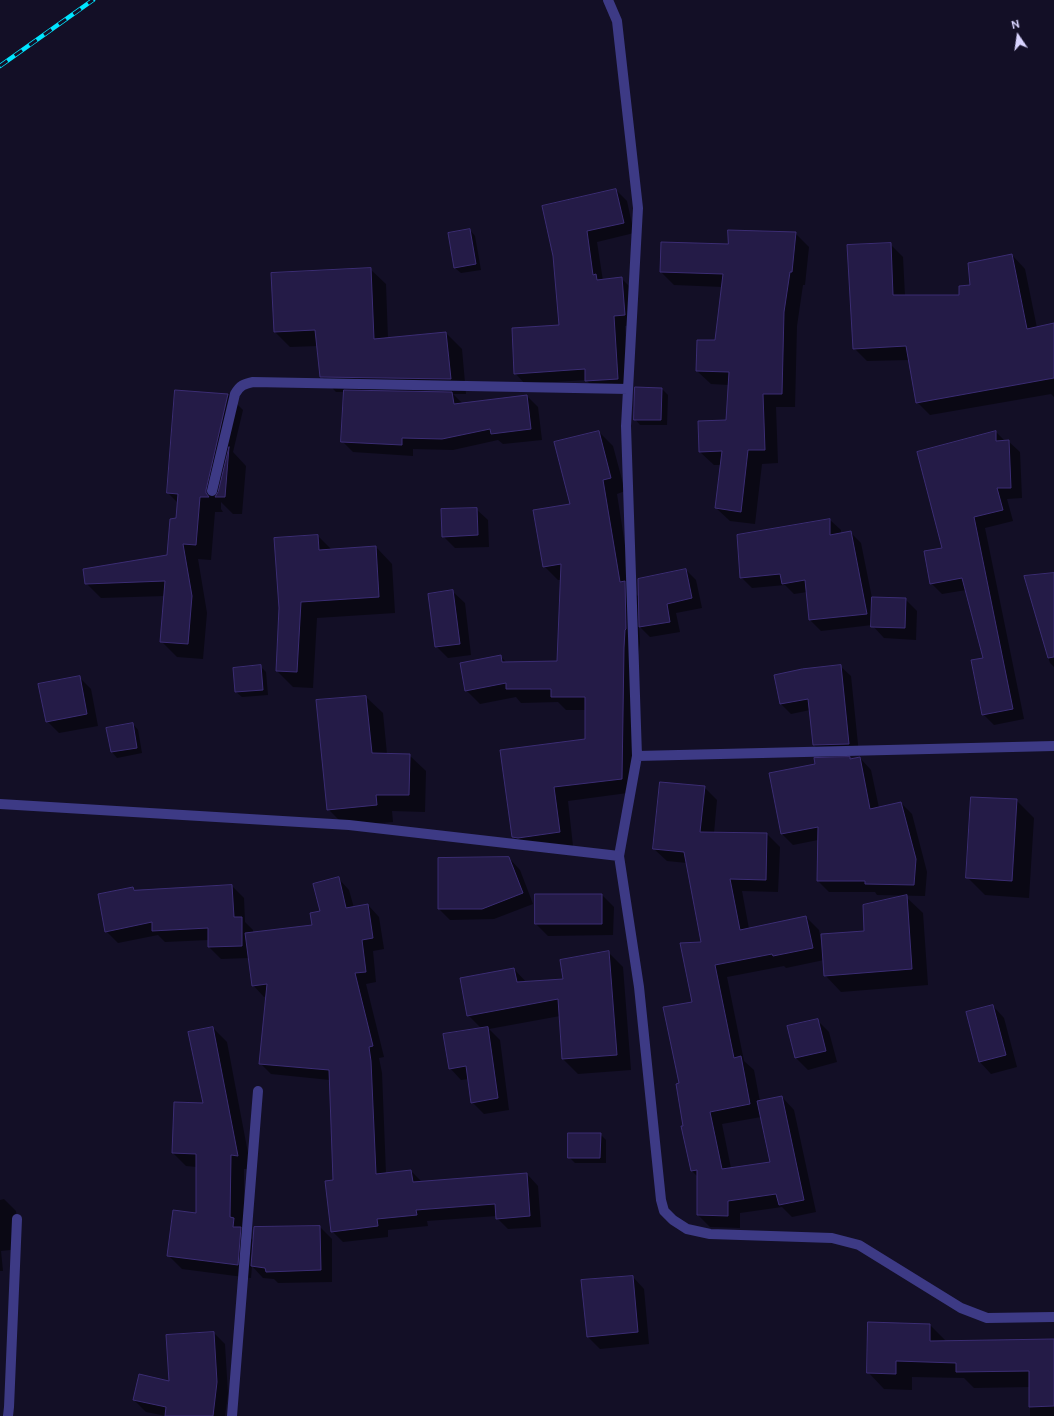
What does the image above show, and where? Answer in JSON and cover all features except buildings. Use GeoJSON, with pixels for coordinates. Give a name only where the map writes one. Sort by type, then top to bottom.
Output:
{"type":"FeatureCollection","features":[{"type":"Feature","properties":{"kind":"street"},"geometry":{"type":"LineString","coordinates":[[608,0],[617,21],[638,208],[626,426],[637,756],[620,856],[639,987],[660,1192],[664,1211],[673,1220],[687,1229],[710,1234],[832,1238],[859,1245],[961,1308],[987,1318],[1054,1317]]}},
{"type":"Feature","properties":{"kind":"street"},"geometry":{"type":"LineString","coordinates":[[212,491],[235,394],[239,387],[243,384],[261,382],[628,389]]}},
{"type":"Feature","properties":{"kind":"street"},"geometry":{"type":"LineString","coordinates":[[637,756],[1054,746]]}},
{"type":"Feature","properties":{"kind":"street"},"geometry":{"type":"LineString","coordinates":[[0,804],[349,825],[620,856]]}},
{"type":"Feature","properties":{"kind":"street"},"geometry":{"type":"LineString","coordinates":[[232,1416],[258,1091]]}},
{"type":"Feature","properties":{"kind":"street"},"geometry":{"type":"LineString","coordinates":[[8,1416],[17,1219]]}},
{"type":"Feature","properties":{"kind":"railway"},"geometry":{"type":"LineString","coordinates":[[0,66],[93,0]]}}]}
